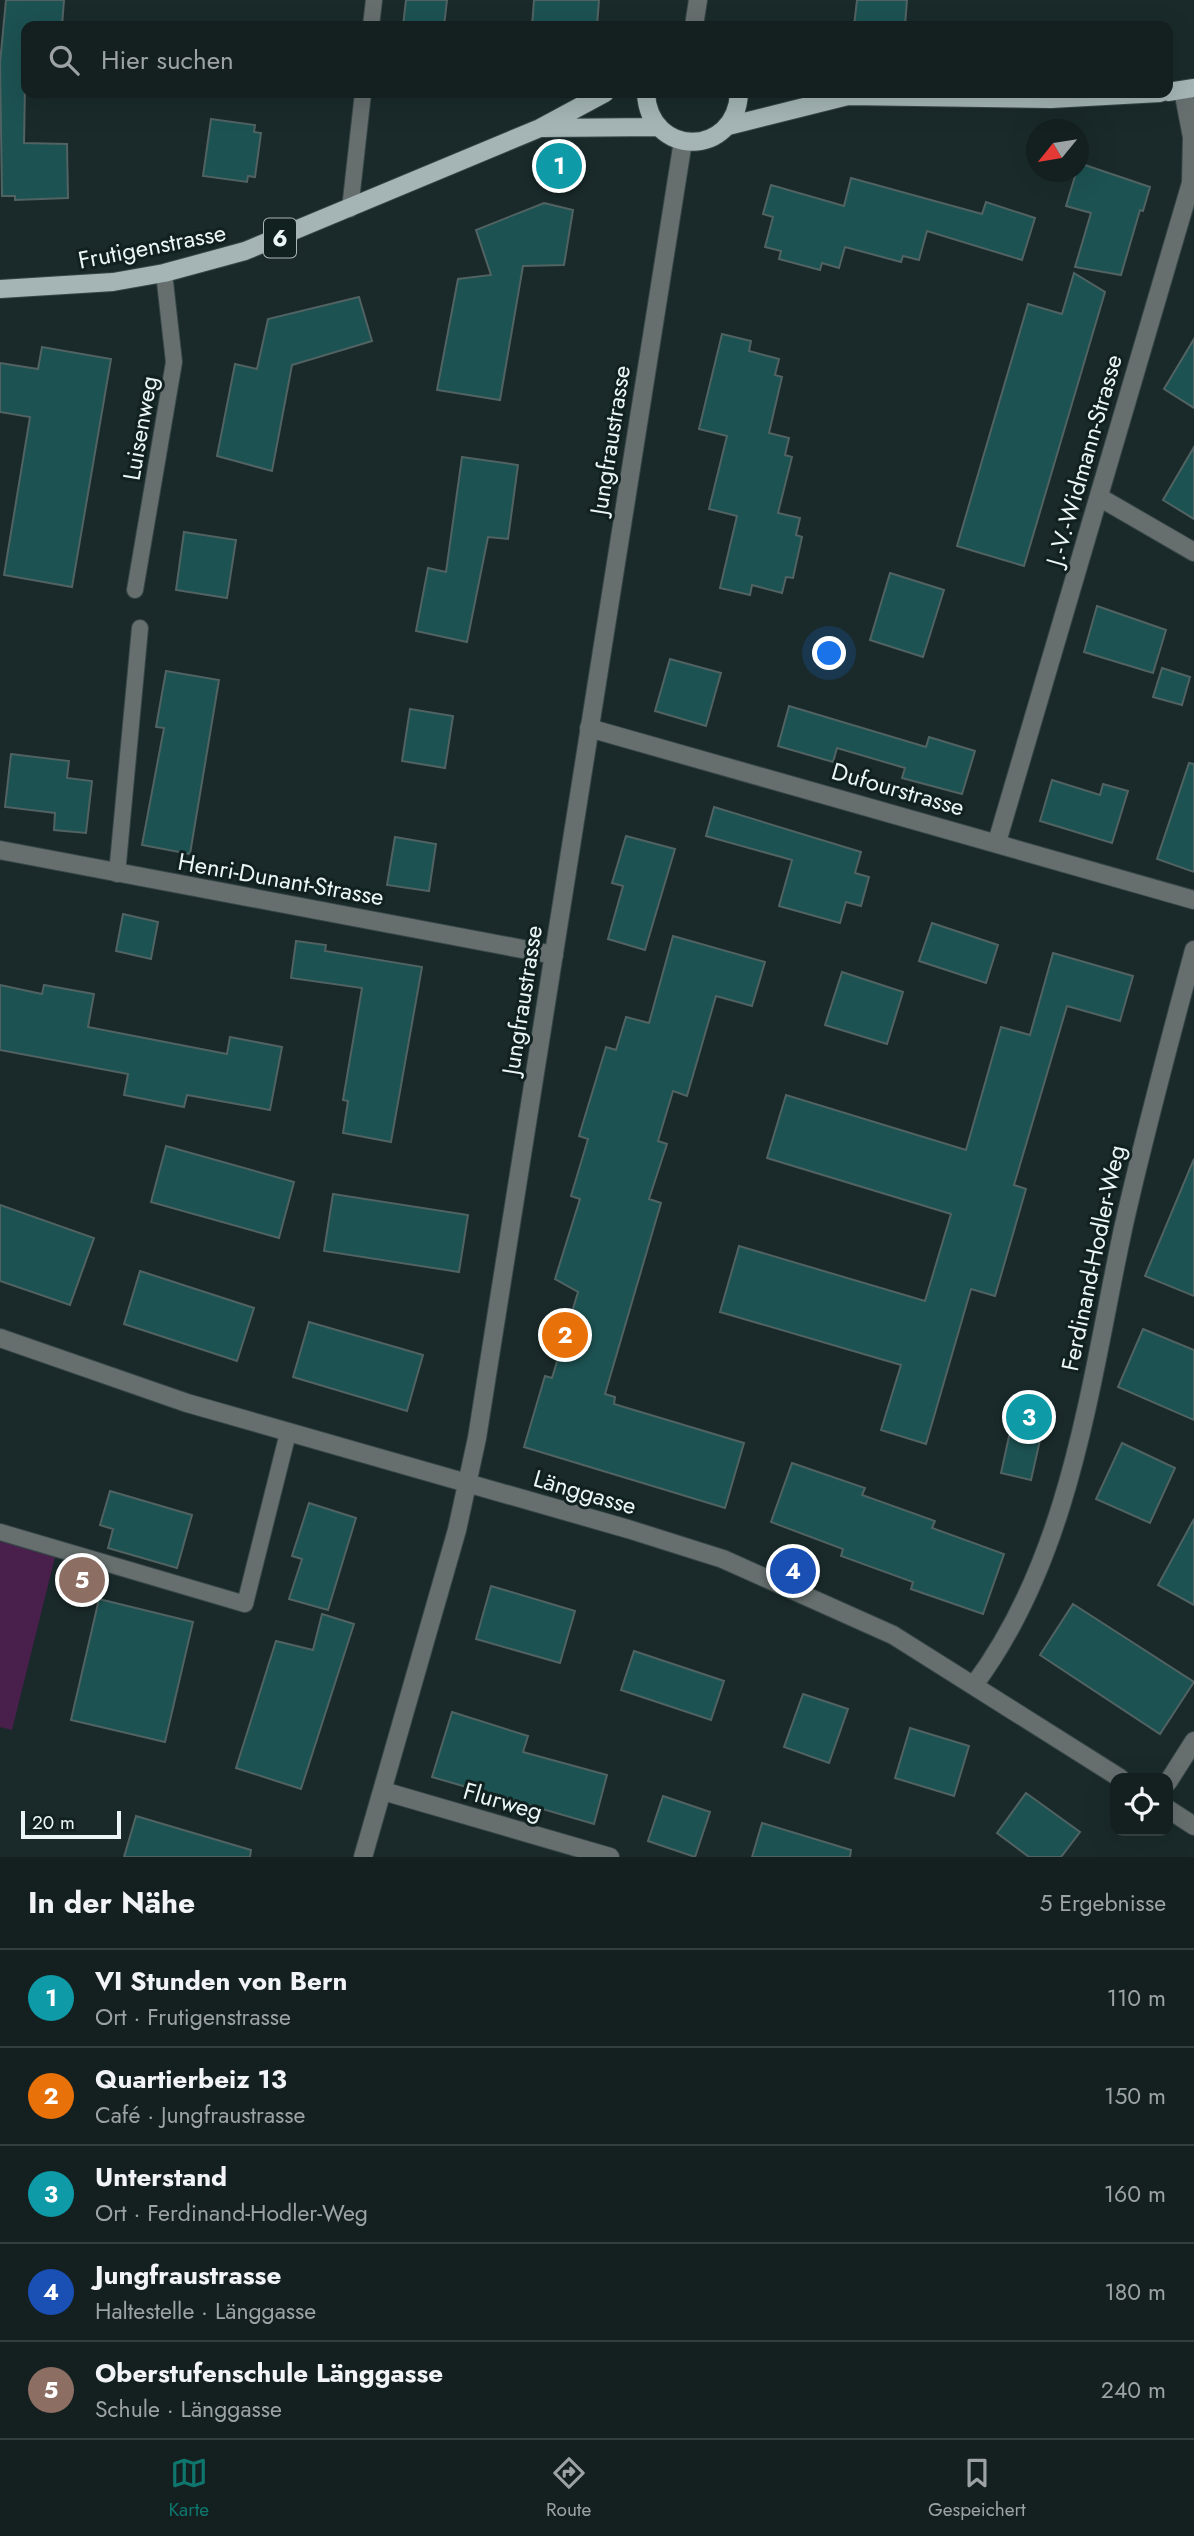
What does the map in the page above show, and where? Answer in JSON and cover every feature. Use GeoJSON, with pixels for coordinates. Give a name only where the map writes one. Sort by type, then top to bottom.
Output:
{"type":"FeatureCollection","features":[{"type":"Feature","properties":{"kind":"main road","name":"Frutigenstrasse"},"geometry":{"type":"LineString","coordinates":[[0,289],[79,286],[164,273],[246,251],[540,128],[596,98]]}},
{"type":"Feature","properties":{"kind":"main road"},"geometry":{"type":"LineString","coordinates":[[647,98],[650,116],[658,127],[682,141],[708,140],[729,126],[828,98]]}},
{"type":"Feature","properties":{"kind":"main road"},"geometry":{"type":"LineString","coordinates":[[729,126],[739,98]]}},
{"type":"Feature","properties":{"kind":"main road"},"geometry":{"type":"LineString","coordinates":[[1009,98],[1069,98]]}},
{"type":"Feature","properties":{"kind":"main road","name":"Frutigenstrasse"},"geometry":{"type":"LineString","coordinates":[[540,128],[658,127]]}},
{"type":"Feature","properties":{"kind":"street"},"geometry":{"type":"LineString","coordinates":[[695,21],[698,0]]}},
{"type":"Feature","properties":{"kind":"street","name":"J.-V.-Widmann-Strasse"},"geometry":{"type":"LineString","coordinates":[[997,842],[1191,183],[1192,137],[1181,90]]}},
{"type":"Feature","properties":{"kind":"street","name":"Jungfraustrasse"},"geometry":{"type":"LineString","coordinates":[[363,1857],[468,1485],[682,141]]}},
{"type":"Feature","properties":{"kind":"street"},"geometry":{"type":"LineString","coordinates":[[1099,497],[1194,552]]}},
{"type":"Feature","properties":{"kind":"street","name":"Dufourstrasse"},"geometry":{"type":"LineString","coordinates":[[589,728],[1194,900]]}},
{"type":"Feature","properties":{"kind":"street","name":"Henri-Dunant-Strasse"},"geometry":{"type":"LineString","coordinates":[[0,850],[554,955]]}},
{"type":"Feature","properties":{"kind":"street","name":"Ferdinand-Hodler-Weg"},"geometry":{"type":"LineString","coordinates":[[974,1685],[1002,1644],[1045,1549],[1063,1499],[1100,1346],[1145,1132],[1194,950]]}},
{"type":"Feature","properties":{"kind":"street","name":"Länggasse"},"geometry":{"type":"LineString","coordinates":[[0,1338],[74,1366],[288,1433],[628,1529],[723,1559],[882,1630],[1112,1773]]}},
{"type":"Feature","properties":{"kind":"street"},"geometry":{"type":"LineString","coordinates":[[1173,1774],[1194,1741]]}},
{"type":"Feature","properties":{"kind":"street","name":"Flurweg"},"geometry":{"type":"LineString","coordinates":[[383,1791],[610,1857]]}},
{"type":"Feature","properties":{"kind":"street"},"geometry":{"type":"LineString","coordinates":[[1173,1812],[1194,1826]]}},
{"type":"Feature","properties":{"kind":"lane"},"geometry":{"type":"LineString","coordinates":[[372,21],[374,0]]}},
{"type":"Feature","properties":{"kind":"lane"},"geometry":{"type":"LineString","coordinates":[[350,209],[362,98]]}},
{"type":"Feature","properties":{"kind":"lane","name":"Luisenweg"},"geometry":{"type":"LineString","coordinates":[[135,590],[174,362],[164,273]]}},
{"type":"Feature","properties":{"kind":"lane"},"geometry":{"type":"LineString","coordinates":[[117,874],[140,628]]}},
{"type":"Feature","properties":{"kind":"lane"},"geometry":{"type":"LineString","coordinates":[[0,1532],[245,1604],[288,1433]]}},
{"type":"Feature","properties":{"kind":"shaded area"},"geometry":{"type":"Polygon","coordinates":[[[0,1525],[59,1541],[12,1730],[0,1727],[0,1525]]]}},
{"type":"Feature","properties":{"kind":"building"},"geometry":{"type":"Polygon","coordinates":[[[6,0],[64,0],[62,21],[21,21],[21,98],[25,98],[24,143],[67,144],[68,198],[15,200],[15,196],[2,196],[0,63],[6,0]]]}},
{"type":"Feature","properties":{"kind":"building"},"geometry":{"type":"Polygon","coordinates":[[[406,0],[447,0],[445,21],[404,21],[406,0]]]}},
{"type":"Feature","properties":{"kind":"building"},"geometry":{"type":"Polygon","coordinates":[[[534,0],[599,0],[597,21],[532,21],[534,0]]]}},
{"type":"Feature","properties":{"kind":"building"},"geometry":{"type":"Polygon","coordinates":[[[857,0],[907,0],[905,21],[855,21],[857,0]]]}},
{"type":"Feature","properties":{"kind":"building"},"geometry":{"type":"Polygon","coordinates":[[[211,119],[255,125],[254,132],[261,133],[255,177],[248,176],[247,182],[203,176],[211,119]]]}},
{"type":"Feature","properties":{"kind":"building"},"geometry":{"type":"Polygon","coordinates":[[[1089,166],[1150,187],[1143,211],[1140,210],[1121,275],[1075,267],[1091,213],[1066,206],[1073,182],[1089,182],[1089,166]]]}},
{"type":"Feature","properties":{"kind":"building"},"geometry":{"type":"Polygon","coordinates":[[[851,178],[982,214],[986,202],[1035,218],[1022,260],[927,231],[919,260],[903,256],[901,262],[845,247],[839,268],[822,263],[820,270],[779,259],[781,251],[765,247],[773,217],[763,214],[771,185],[844,206],[851,178]]]}},
{"type":"Feature","properties":{"kind":"building"},"geometry":{"type":"Polygon","coordinates":[[[544,203],[573,210],[564,265],[523,266],[500,400],[437,390],[458,279],[491,275],[476,230],[544,203]]]}},
{"type":"Feature","properties":{"kind":"building"},"geometry":{"type":"Polygon","coordinates":[[[1074,273],[1105,292],[1024,566],[957,546],[1028,304],[1062,314],[1074,273]]]}},
{"type":"Feature","properties":{"kind":"building"},"geometry":{"type":"Polygon","coordinates":[[[359,297],[372,341],[292,365],[272,471],[217,456],[235,364],[257,369],[268,319],[359,297]]]}},
{"type":"Feature","properties":{"kind":"building"},"geometry":{"type":"Polygon","coordinates":[[[722,334],[751,341],[749,351],[779,359],[775,375],[782,377],[769,433],[789,438],[785,455],[792,457],[778,513],[800,518],[796,535],[802,537],[793,578],[786,577],[782,593],[752,585],[750,595],[720,588],[737,516],[709,509],[727,436],[699,429],[722,334]]]}},
{"type":"Feature","properties":{"kind":"building"},"geometry":{"type":"Polygon","coordinates":[[[1194,339],[1194,408],[1164,389],[1194,339]]]}},
{"type":"Feature","properties":{"kind":"building"},"geometry":{"type":"Polygon","coordinates":[[[42,347],[111,359],[72,587],[4,575],[30,417],[0,412],[0,363],[38,369],[42,347]]]}},
{"type":"Feature","properties":{"kind":"building"},"geometry":{"type":"Polygon","coordinates":[[[1194,447],[1194,519],[1163,500],[1194,447]]]}},
{"type":"Feature","properties":{"kind":"building"},"geometry":{"type":"Polygon","coordinates":[[[462,457],[518,465],[508,539],[488,537],[467,642],[416,631],[428,568],[446,572],[462,457]]]}},
{"type":"Feature","properties":{"kind":"building"},"geometry":{"type":"Polygon","coordinates":[[[184,532],[236,540],[227,598],[176,590],[184,532]]]}},
{"type":"Feature","properties":{"kind":"building"},"geometry":{"type":"Polygon","coordinates":[[[890,573],[944,590],[923,657],[870,640],[890,573]]]}},
{"type":"Feature","properties":{"kind":"building"},"geometry":{"type":"Polygon","coordinates":[[[1097,606],[1166,630],[1153,673],[1084,652],[1097,606]]]}},
{"type":"Feature","properties":{"kind":"building"},"geometry":{"type":"Polygon","coordinates":[[[670,659],[721,673],[706,726],[655,711],[670,659]]]}},
{"type":"Feature","properties":{"kind":"building"},"geometry":{"type":"Polygon","coordinates":[[[1162,668],[1190,677],[1182,705],[1153,697],[1162,668]]]}},
{"type":"Feature","properties":{"kind":"building"},"geometry":{"type":"Polygon","coordinates":[[[166,671],[219,680],[190,854],[142,845],[164,728],[156,727],[166,671]]]}},
{"type":"Feature","properties":{"kind":"building"},"geometry":{"type":"Polygon","coordinates":[[[789,706],[926,747],[929,737],[975,751],[962,794],[902,778],[905,768],[837,748],[833,762],[778,746],[789,706]]]}},
{"type":"Feature","properties":{"kind":"building"},"geometry":{"type":"Polygon","coordinates":[[[410,709],[453,716],[445,768],[402,761],[410,709]]]}},
{"type":"Feature","properties":{"kind":"building"},"geometry":{"type":"Polygon","coordinates":[[[11,754],[69,761],[67,778],[92,781],[86,833],[54,830],[55,813],[5,807],[11,754]]]}},
{"type":"Feature","properties":{"kind":"building"},"geometry":{"type":"Polygon","coordinates":[[[1189,763],[1194,764],[1194,872],[1157,859],[1189,763]]]}},
{"type":"Feature","properties":{"kind":"building"},"geometry":{"type":"Polygon","coordinates":[[[1052,780],[1100,795],[1103,784],[1128,791],[1112,843],[1040,821],[1052,780]]]}},
{"type":"Feature","properties":{"kind":"building"},"geometry":{"type":"Polygon","coordinates":[[[714,807],[861,852],[855,873],[869,877],[861,906],[846,902],[840,923],[779,906],[792,860],[706,836],[714,807]]]}},
{"type":"Feature","properties":{"kind":"building"},"geometry":{"type":"Polygon","coordinates":[[[626,836],[675,849],[645,950],[608,939],[623,886],[612,883],[626,836]]]}},
{"type":"Feature","properties":{"kind":"building"},"geometry":{"type":"Polygon","coordinates":[[[395,837],[436,844],[429,891],[387,885],[395,837]]]}},
{"type":"Feature","properties":{"kind":"building"},"geometry":{"type":"Polygon","coordinates":[[[123,914],[158,922],[151,959],[116,951],[123,914]]]}},
{"type":"Feature","properties":{"kind":"building"},"geometry":{"type":"Polygon","coordinates":[[[932,923],[998,945],[986,983],[919,961],[932,923]]]}},
{"type":"Feature","properties":{"kind":"building"},"geometry":{"type":"Polygon","coordinates":[[[673,936],[765,962],[752,1006],[716,996],[687,1096],[673,1091],[658,1141],[667,1144],[649,1199],[661,1203],[605,1394],[615,1397],[614,1404],[744,1443],[725,1508],[524,1447],[545,1376],[552,1378],[578,1292],[555,1279],[580,1199],[571,1196],[588,1139],[579,1136],[606,1047],[616,1050],[626,1017],[649,1023],[673,936]]]}},
{"type":"Feature","properties":{"kind":"building"},"geometry":{"type":"Polygon","coordinates":[[[296,941],[326,945],[325,951],[422,967],[391,1142],[343,1133],[348,1101],[343,1100],[362,988],[291,978],[296,941]]]}},
{"type":"Feature","properties":{"kind":"building"},"geometry":{"type":"Polygon","coordinates":[[[1053,953],[1133,976],[1120,1021],[1067,1006],[1014,1185],[1026,1189],[995,1296],[971,1289],[926,1444],[881,1430],[901,1365],[720,1312],[739,1246],[925,1301],[951,1214],[767,1158],[786,1095],[966,1150],[1001,1027],[1030,1035],[1053,953]]]}},
{"type":"Feature","properties":{"kind":"building"},"geometry":{"type":"Polygon","coordinates":[[[842,972],[903,992],[887,1044],[825,1025],[842,972]]]}},
{"type":"Feature","properties":{"kind":"building"},"geometry":{"type":"Polygon","coordinates":[[[0,985],[42,994],[44,985],[94,994],[88,1027],[227,1054],[230,1037],[282,1047],[270,1110],[187,1095],[184,1107],[124,1095],[128,1074],[0,1050],[0,985]]]}},
{"type":"Feature","properties":{"kind":"building"},"geometry":{"type":"Polygon","coordinates":[[[166,1146],[294,1182],[279,1238],[151,1202],[166,1146]]]}},
{"type":"Feature","properties":{"kind":"building"},"geometry":{"type":"Polygon","coordinates":[[[1194,1159],[1194,1296],[1145,1276],[1194,1159]]]}},
{"type":"Feature","properties":{"kind":"building"},"geometry":{"type":"Polygon","coordinates":[[[333,1194],[468,1215],[459,1272],[324,1251],[333,1194]]]}},
{"type":"Feature","properties":{"kind":"building"},"geometry":{"type":"Polygon","coordinates":[[[0,1205],[94,1238],[70,1305],[0,1281],[0,1205]]]}},
{"type":"Feature","properties":{"kind":"building"},"geometry":{"type":"Polygon","coordinates":[[[140,1271],[254,1308],[237,1361],[124,1324],[140,1271]]]}},
{"type":"Feature","properties":{"kind":"building"},"geometry":{"type":"Polygon","coordinates":[[[309,1322],[423,1355],[407,1411],[293,1377],[309,1322]]]}},
{"type":"Feature","properties":{"kind":"building"},"geometry":{"type":"Polygon","coordinates":[[[1143,1329],[1194,1350],[1194,1420],[1118,1387],[1143,1329]]]}},
{"type":"Feature","properties":{"kind":"building"},"geometry":{"type":"Polygon","coordinates":[[[1018,1395],[1047,1409],[1031,1480],[1001,1473],[1018,1395]]]}},
{"type":"Feature","properties":{"kind":"building"},"geometry":{"type":"Polygon","coordinates":[[[1122,1443],[1175,1468],[1150,1523],[1096,1499],[1122,1443]]]}},
{"type":"Feature","properties":{"kind":"building"},"geometry":{"type":"Polygon","coordinates":[[[792,1463],[865,1488],[862,1495],[935,1521],[932,1528],[1004,1554],[983,1614],[911,1589],[913,1582],[841,1556],[843,1549],[771,1522],[792,1463]]]}},
{"type":"Feature","properties":{"kind":"building"},"geometry":{"type":"Polygon","coordinates":[[[110,1491],[192,1515],[177,1568],[108,1548],[113,1529],[100,1525],[110,1491]]]}},
{"type":"Feature","properties":{"kind":"building"},"geometry":{"type":"Polygon","coordinates":[[[309,1503],[356,1518],[328,1610],[289,1599],[302,1559],[292,1556],[309,1503]]]}},
{"type":"Feature","properties":{"kind":"building"},"geometry":{"type":"Polygon","coordinates":[[[1194,1519],[1194,1605],[1158,1585],[1194,1519]]]}},
{"type":"Feature","properties":{"kind":"building"},"geometry":{"type":"Polygon","coordinates":[[[491,1586],[575,1611],[560,1663],[476,1639],[491,1586]]]}},
{"type":"Feature","properties":{"kind":"building"},"geometry":{"type":"Polygon","coordinates":[[[99,1599],[193,1622],[165,1742],[71,1720],[99,1599]]]}},
{"type":"Feature","properties":{"kind":"building"},"geometry":{"type":"Polygon","coordinates":[[[1073,1604],[1194,1682],[1160,1734],[1040,1655],[1073,1604]]]}},
{"type":"Feature","properties":{"kind":"building"},"geometry":{"type":"Polygon","coordinates":[[[322,1614],[354,1624],[301,1789],[236,1768],[276,1641],[313,1650],[322,1614]]]}},
{"type":"Feature","properties":{"kind":"building"},"geometry":{"type":"Polygon","coordinates":[[[634,1651],[724,1681],[711,1720],[621,1690],[634,1651]]]}},
{"type":"Feature","properties":{"kind":"building"},"geometry":{"type":"Polygon","coordinates":[[[803,1694],[848,1709],[829,1763],[784,1747],[803,1694]]]}},
{"type":"Feature","properties":{"kind":"building"},"geometry":{"type":"Polygon","coordinates":[[[452,1712],[528,1736],[523,1752],[607,1775],[594,1824],[432,1777],[452,1712]]]}},
{"type":"Feature","properties":{"kind":"building"},"geometry":{"type":"Polygon","coordinates":[[[910,1728],[969,1746],[954,1796],[895,1778],[910,1728]]]}},
{"type":"Feature","properties":{"kind":"building"},"geometry":{"type":"Polygon","coordinates":[[[1026,1793],[1080,1832],[1061,1857],[1029,1857],[997,1833],[1026,1793]]]}},
{"type":"Feature","properties":{"kind":"building"},"geometry":{"type":"Polygon","coordinates":[[[663,1796],[710,1812],[695,1857],[648,1841],[663,1796]]]}},
{"type":"Feature","properties":{"kind":"building"},"geometry":{"type":"Polygon","coordinates":[[[136,1816],[251,1850],[250,1857],[124,1857],[136,1816]]]}},
{"type":"Feature","properties":{"kind":"building"},"geometry":{"type":"Polygon","coordinates":[[[762,1823],[851,1850],[850,1857],[752,1857],[762,1823]]]}},
{"type":"Feature","properties":{"kind":"place","name":"VI Stunden von Bern"},"geometry":{"type":"Point","coordinates":[559,166]}},
{"type":"Feature","properties":{"kind":"place","name":"Quartierbeiz 13"},"geometry":{"type":"Point","coordinates":[565,1335]}},
{"type":"Feature","properties":{"kind":"place","name":"Unterstand"},"geometry":{"type":"Point","coordinates":[1029,1417]}},
{"type":"Feature","properties":{"kind":"place","name":"Jungfraustrasse"},"geometry":{"type":"Point","coordinates":[793,1571]}},
{"type":"Feature","properties":{"kind":"place","name":"Oberstufenschule Länggasse"},"geometry":{"type":"Point","coordinates":[82,1580]}}]}
